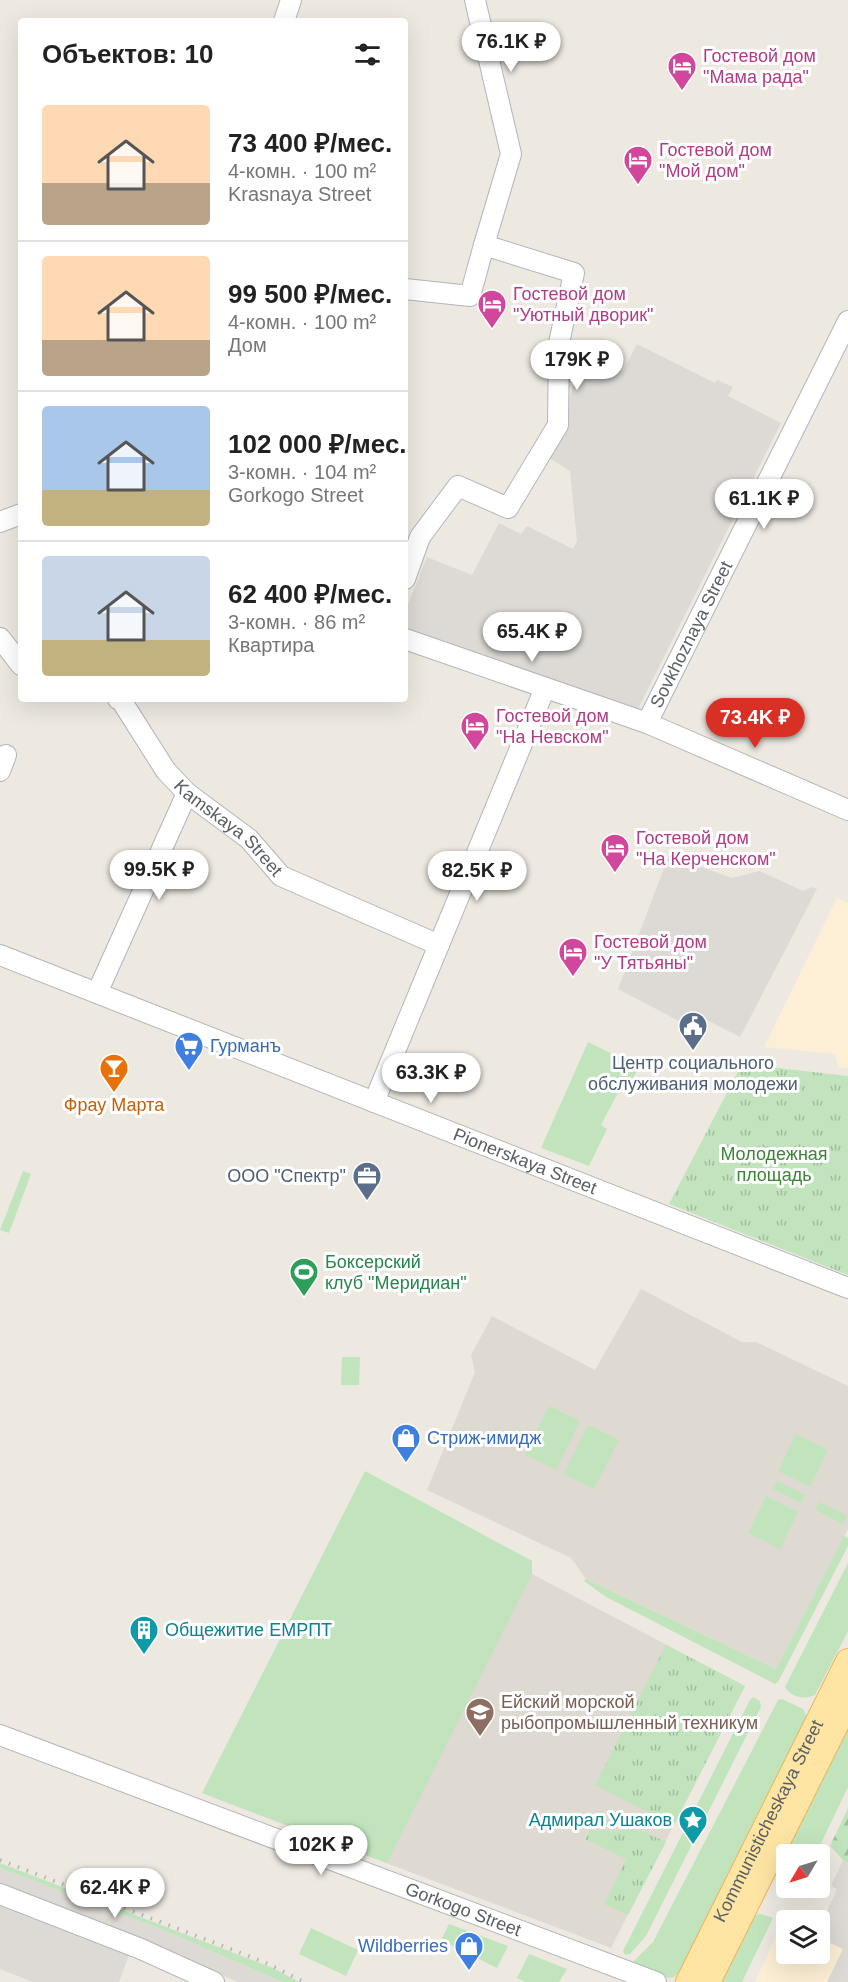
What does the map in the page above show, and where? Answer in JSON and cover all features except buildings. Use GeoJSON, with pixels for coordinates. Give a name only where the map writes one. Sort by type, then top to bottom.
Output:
{"type":"FeatureCollection","features":[{"type":"Feature","properties":{"kind":"main road","name":"Kommunisticheskaya Street"},"geometry":{"type":"LineString","coordinates":[[688,1982],[848,1660]]}},
{"type":"Feature","properties":{"kind":"main road","name":"Kommunisticheskaya Street"},"geometry":{"type":"LineString","coordinates":[[708,1982],[848,1701]]}},
{"type":"Feature","properties":{"kind":"street"},"geometry":{"type":"LineString","coordinates":[[285,18],[291,0]]}},
{"type":"Feature","properties":{"kind":"street"},"geometry":{"type":"LineString","coordinates":[[408,289],[470,296],[511,154],[475,0]]}},
{"type":"Feature","properties":{"kind":"street"},"geometry":{"type":"LineString","coordinates":[[408,571],[420,537],[458,486],[508,508],[558,425],[559,343],[574,273],[484,245]]}},
{"type":"Feature","properties":{"kind":"street","name":"Sovkhoznaya Street"},"geometry":{"type":"LineString","coordinates":[[647,723],[848,321]]}},
{"type":"Feature","properties":{"kind":"street"},"geometry":{"type":"LineString","coordinates":[[0,522],[18,515]]}},
{"type":"Feature","properties":{"kind":"street"},"geometry":{"type":"LineString","coordinates":[[0,638],[18,661]]}},
{"type":"Feature","properties":{"kind":"street"},"geometry":{"type":"LineString","coordinates":[[408,640],[647,723],[848,810]]}},
{"type":"Feature","properties":{"kind":"street"},"geometry":{"type":"LineString","coordinates":[[374,1102],[545,688]]}},
{"type":"Feature","properties":{"kind":"street","name":"Kamskaya Street"},"geometry":{"type":"LineString","coordinates":[[122,702],[166,771],[187,793],[249,839],[281,876],[440,945]]}},
{"type":"Feature","properties":{"kind":"street"},"geometry":{"type":"LineString","coordinates":[[97,993],[187,793]]}},
{"type":"Feature","properties":{"kind":"street","name":"Pionerskaya Street"},"geometry":{"type":"LineString","coordinates":[[0,955],[848,1288]]}},
{"type":"Feature","properties":{"kind":"street","name":"Gorkogo Street"},"geometry":{"type":"LineString","coordinates":[[0,1735],[656,1982]]}},
{"type":"Feature","properties":{"kind":"street"},"geometry":{"type":"LineString","coordinates":[[0,1894],[141,1949],[214,1982]]}},
{"type":"Feature","properties":{"kind":"shaded area"},"geometry":{"type":"Polygon","coordinates":[[[637,344],[715,383],[717,380],[733,387],[728,396],[781,423],[637,711],[408,630],[408,604],[427,557],[472,575],[499,523],[521,534],[527,526],[573,549],[577,541],[570,471],[549,458],[576,378],[568,375],[573,362],[568,359],[571,351],[623,371],[637,344]]]}},
{"type":"Feature","properties":{"kind":"shaded area"},"geometry":{"type":"Polygon","coordinates":[[[669,855],[732,878],[759,871],[803,891],[812,887],[817,889],[740,1037],[701,1017],[694,1029],[618,989],[669,855]]]}},
{"type":"Feature","properties":{"kind":"shaded area"},"geometry":{"type":"Polygon","coordinates":[[[837,898],[848,903],[848,1068],[838,1067],[835,1054],[764,1047],[837,898]]]}},
{"type":"Feature","properties":{"kind":"shaded area"},"geometry":{"type":"Polygon","coordinates":[[[641,1289],[742,1342],[756,1342],[848,1386],[848,1529],[776,1669],[586,1579],[571,1558],[427,1490],[475,1372],[471,1355],[492,1316],[595,1370],[641,1289]]]}},
{"type":"Feature","properties":{"kind":"shaded area","name":"Ейский морской рыбопромышленный техникум"},"geometry":{"type":"Polygon","coordinates":[[[370,1474],[532,1561],[532,1574],[745,1686],[611,1948],[212,1797],[370,1474]]]}},
{"type":"Feature","properties":{"kind":"shaded area"},"geometry":{"type":"Polygon","coordinates":[[[843,1860],[848,1862],[848,1982],[827,1982],[843,1949],[830,1943],[830,1910],[828,1910],[837,1889],[831,1886],[843,1860]]]}},
{"type":"Feature","properties":{"kind":"shaded area"},"geometry":{"type":"Polygon","coordinates":[[[0,1868],[161,1929],[282,1982],[238,1982],[0,1888],[0,1868]]]}},
{"type":"Feature","properties":{"kind":"shaded area"},"geometry":{"type":"Polygon","coordinates":[[[0,1901],[131,1950],[119,1982],[33,1982],[0,1969],[0,1901]]]}},
{"type":"Feature","properties":{"kind":"shaded area"},"geometry":{"type":"Polygon","coordinates":[[[776,1936],[776,1964],[830,1964],[830,1943],[843,1949],[827,1982],[755,1982],[776,1936]]]}},
{"type":"Feature","properties":{"kind":"green space"},"geometry":{"type":"Polygon","coordinates":[[[588,1042],[639,1067],[627,1090],[621,1087],[601,1125],[607,1129],[589,1166],[541,1148],[588,1042]]]}},
{"type":"Feature","properties":{"kind":"green space","name":"Молодежная площадь"},"geometry":{"type":"Polygon","coordinates":[[[742,1064],[848,1076],[848,1275],[669,1204],[742,1064]]]}},
{"type":"Feature","properties":{"kind":"green space"},"geometry":{"type":"Polygon","coordinates":[[[23,1171],[31,1174],[9,1233],[0,1230],[23,1171]]]}},
{"type":"Feature","properties":{"kind":"green space"},"geometry":{"type":"Polygon","coordinates":[[[342,1357],[360,1357],[359,1385],[341,1385],[342,1357]]]}},
{"type":"Feature","properties":{"kind":"green space"},"geometry":{"type":"Polygon","coordinates":[[[549,1406],[580,1421],[556,1470],[525,1455],[549,1406]]]}},
{"type":"Feature","properties":{"kind":"green space"},"geometry":{"type":"Polygon","coordinates":[[[588,1425],[619,1440],[594,1489],[564,1474],[588,1425]]]}},
{"type":"Feature","properties":{"kind":"green space"},"geometry":{"type":"Polygon","coordinates":[[[796,1434],[828,1450],[810,1487],[778,1471],[796,1434]]]}},
{"type":"Feature","properties":{"kind":"green space"},"geometry":{"type":"Polygon","coordinates":[[[365,1471],[532,1561],[532,1574],[387,1863],[202,1793],[365,1471]]]}},
{"type":"Feature","properties":{"kind":"green space"},"geometry":{"type":"Polygon","coordinates":[[[777,1481],[805,1495],[801,1503],[773,1489],[777,1481]]]}},
{"type":"Feature","properties":{"kind":"green space"},"geometry":{"type":"Polygon","coordinates":[[[766,1496],[798,1512],[780,1549],[748,1533],[766,1496]]]}},
{"type":"Feature","properties":{"kind":"green space"},"geometry":{"type":"Polygon","coordinates":[[[819,1502],[847,1516],[843,1524],[815,1510],[819,1502]]]}},
{"type":"Feature","properties":{"kind":"green space"},"geometry":{"type":"Polygon","coordinates":[[[844,1536],[848,1538],[848,1546],[775,1684],[606,1597],[584,1581],[586,1579],[776,1669],[844,1536]]]}},
{"type":"Feature","properties":{"kind":"green space"},"geometry":{"type":"Polygon","coordinates":[[[848,1563],[848,1631],[815,1695],[798,1697],[785,1687],[848,1563]]]}},
{"type":"Feature","properties":{"kind":"green space"},"geometry":{"type":"Polygon","coordinates":[[[666,1645],[745,1686],[674,1825],[595,1785],[666,1645]]]}},
{"type":"Feature","properties":{"kind":"green space"},"geometry":{"type":"Polygon","coordinates":[[[753,1697],[760,1701],[761,1707],[646,1936],[630,1954],[625,1955],[623,1951],[753,1697]]]}},
{"type":"Feature","properties":{"kind":"green space"},"geometry":{"type":"Polygon","coordinates":[[[782,1699],[803,1709],[808,1719],[681,1971],[669,1978],[630,1965],[653,1942],[778,1700],[782,1699]]]}},
{"type":"Feature","properties":{"kind":"green space"},"geometry":{"type":"Polygon","coordinates":[[[848,1723],[848,1787],[821,1844],[788,1844],[848,1723]]]}},
{"type":"Feature","properties":{"kind":"green space"},"geometry":{"type":"Polygon","coordinates":[[[848,1808],[848,1862],[843,1860],[830,1846],[848,1808]]]}},
{"type":"Feature","properties":{"kind":"green space"},"geometry":{"type":"Polygon","coordinates":[[[641,1830],[666,1842],[628,1915],[604,1904],[626,1859],[585,1839],[589,1831],[641,1830]]]}},
{"type":"Feature","properties":{"kind":"green space"},"geometry":{"type":"Polygon","coordinates":[[[0,1863],[273,1968],[299,1982],[282,1982],[161,1929],[0,1868],[0,1863]]]}},
{"type":"Feature","properties":{"kind":"green space"},"geometry":{"type":"Polygon","coordinates":[[[761,1914],[773,1918],[742,1982],[718,1982],[753,1916],[761,1914]]]}},
{"type":"Feature","properties":{"kind":"green space"},"geometry":{"type":"Polygon","coordinates":[[[449,1924],[508,1946],[497,1968],[441,1940],[449,1924]]]}},
{"type":"Feature","properties":{"kind":"green space"},"geometry":{"type":"Polygon","coordinates":[[[311,1928],[358,1950],[346,1976],[299,1954],[311,1928]]]}},
{"type":"Feature","properties":{"kind":"green space"},"geometry":{"type":"Polygon","coordinates":[[[529,1954],[567,1969],[559,1982],[525,1982],[517,1978],[529,1954]]]}},
{"type":"Feature","properties":{"kind":"railway"},"geometry":{"type":"LineString","coordinates":[[0,1860],[264,1962],[304,1982]]}},
{"type":"Feature","properties":{"kind":"place","name":"Гостевой дом \"Мама рада\""},"geometry":{"type":"Point","coordinates":[682,92]}},
{"type":"Feature","properties":{"kind":"place","name":"Гостевой дом \"Мой дом\""},"geometry":{"type":"Point","coordinates":[638,186]}},
{"type":"Feature","properties":{"kind":"place","name":"Гостевой дом \"Уютный дворик\""},"geometry":{"type":"Point","coordinates":[492,330]}},
{"type":"Feature","properties":{"kind":"place","name":"Гостевой дом \"На Невском\""},"geometry":{"type":"Point","coordinates":[475,752]}},
{"type":"Feature","properties":{"kind":"place","name":"Гостевой дом \"На Керченском\""},"geometry":{"type":"Point","coordinates":[615,874]}},
{"type":"Feature","properties":{"kind":"place","name":"Гостевой дом \"У Тятьяны\""},"geometry":{"type":"Point","coordinates":[573,978]}},
{"type":"Feature","properties":{"kind":"place","name":"Центр социального обслуживания молодежи"},"geometry":{"type":"Point","coordinates":[693,1052]}},
{"type":"Feature","properties":{"kind":"place","name":"Гурманъ"},"geometry":{"type":"Point","coordinates":[189,1072]}},
{"type":"Feature","properties":{"kind":"place","name":"Фрау Марта"},"geometry":{"type":"Point","coordinates":[114,1094]}},
{"type":"Feature","properties":{"kind":"place","name":"ООО \"Спектр\""},"geometry":{"type":"Point","coordinates":[367,1202]}},
{"type":"Feature","properties":{"kind":"place","name":"Боксерский клуб \"Меридиан\""},"geometry":{"type":"Point","coordinates":[304,1298]}},
{"type":"Feature","properties":{"kind":"place","name":"Стриж-имидж"},"geometry":{"type":"Point","coordinates":[406,1464]}},
{"type":"Feature","properties":{"kind":"place","name":"Общежитие ЕМРПТ"},"geometry":{"type":"Point","coordinates":[144,1656]}},
{"type":"Feature","properties":{"kind":"place","name":"Ейский морской рыбопромышленный техникум"},"geometry":{"type":"Point","coordinates":[480,1738]}},
{"type":"Feature","properties":{"kind":"place","name":"Адмирал Ушаков"},"geometry":{"type":"Point","coordinates":[693,1846]}},
{"type":"Feature","properties":{"kind":"place","name":"Wildberries"},"geometry":{"type":"Point","coordinates":[469,1972]}}]}
